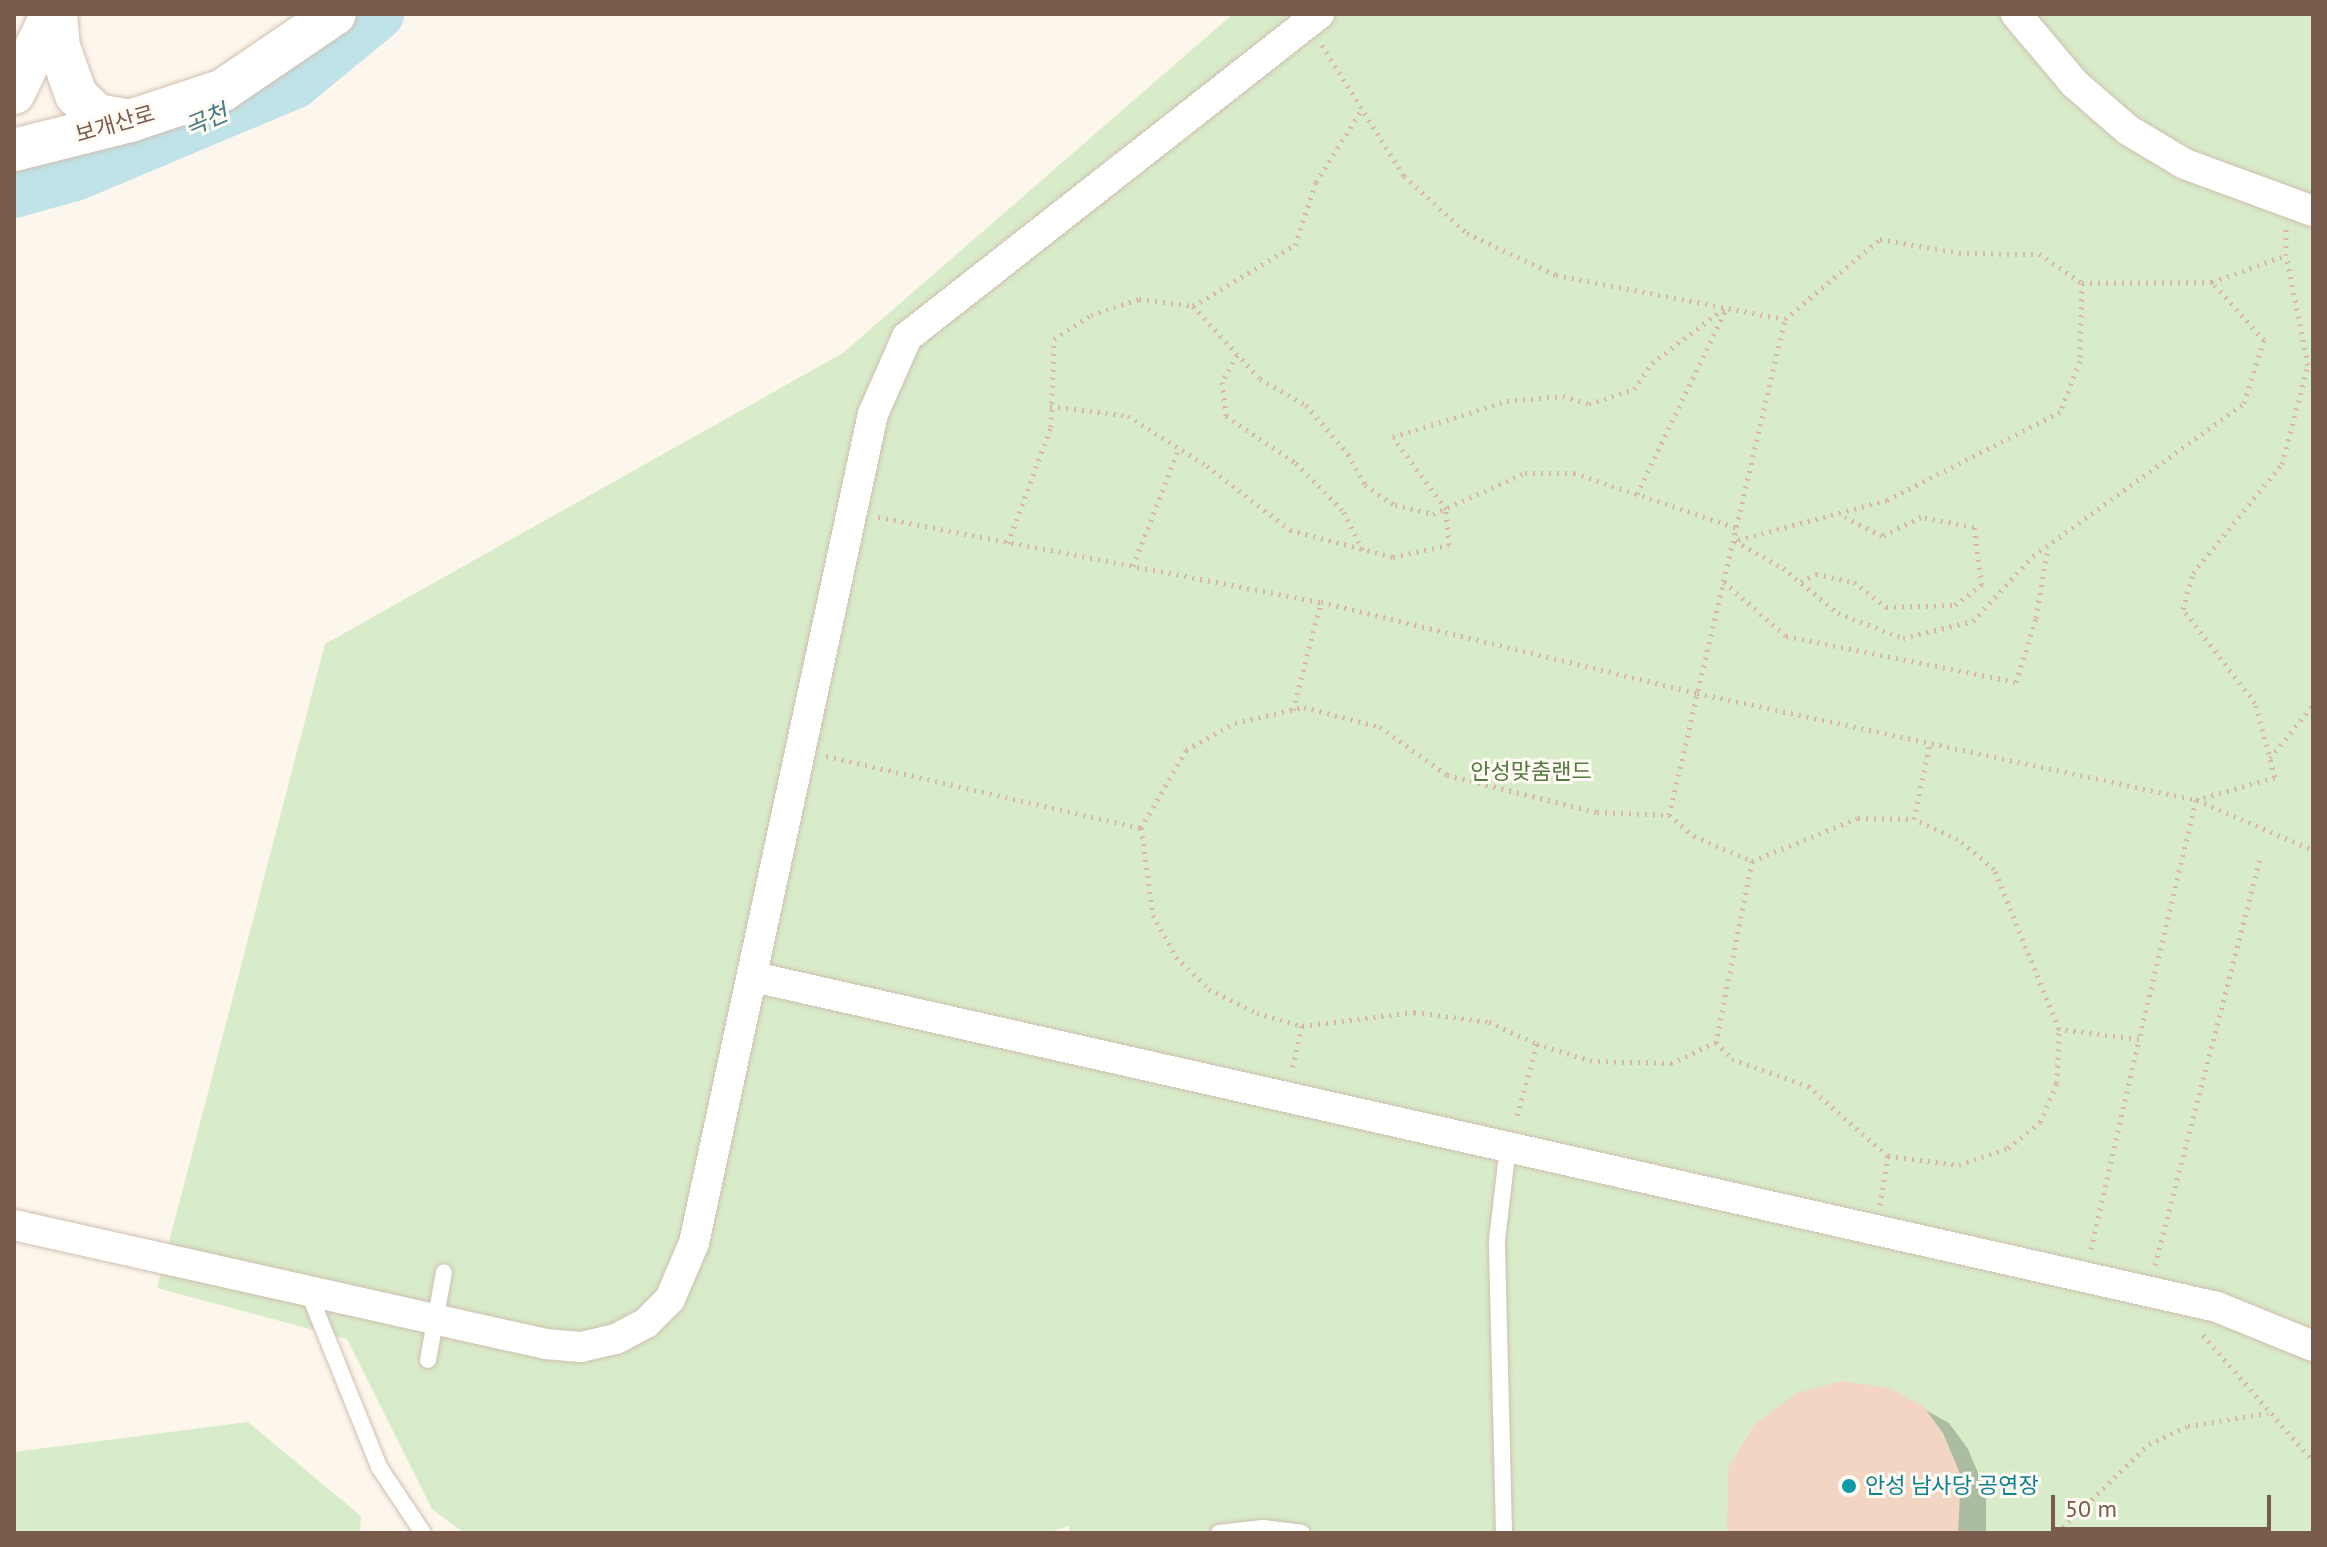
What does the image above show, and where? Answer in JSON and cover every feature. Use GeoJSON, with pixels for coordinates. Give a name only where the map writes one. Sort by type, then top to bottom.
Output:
{"type":"FeatureCollection","features":[{"type":"Feature","properties":{"kind":"street"},"geometry":{"type":"LineString","coordinates":[[14,93],[54,14]]}},
{"type":"Feature","properties":{"kind":"street"},"geometry":{"type":"LineString","coordinates":[[54,14],[59,47],[76,95],[97,115],[130,121]]}},
{"type":"Feature","properties":{"kind":"street","name":"보개산로"},"geometry":{"type":"LineString","coordinates":[[14,150],[130,121],[223,90],[335,14]]}},
{"type":"Feature","properties":{"kind":"street"},"geometry":{"type":"LineString","coordinates":[[2016,14],[2075,84],[2128,130],[2185,164],[2300,207]]}},
{"type":"Feature","properties":{"kind":"street"},"geometry":{"type":"LineString","coordinates":[[14,1225],[546,1344],[581,1347],[616,1339],[646,1323],[670,1299],[694,1243],[754,977],[873,414],[907,337],[1313,18]]}},
{"type":"Feature","properties":{"kind":"street"},"geometry":{"type":"LineString","coordinates":[[754,977],[2085,1277],[2257,1320],[2313,1346]]}},
{"type":"Feature","properties":{"kind":"lane"},"geometry":{"type":"LineString","coordinates":[[1504,1533],[1497,1240],[1498,1194],[1508,1147]]}},
{"type":"Feature","properties":{"kind":"lane"},"geometry":{"type":"LineString","coordinates":[[428,1360],[444,1272]]}},
{"type":"Feature","properties":{"kind":"lane"},"geometry":{"type":"LineString","coordinates":[[308,1289],[379,1467],[423,1533]]}},
{"type":"Feature","properties":{"kind":"lane"},"geometry":{"type":"LineString","coordinates":[[1219,1533],[1263,1528],[1302,1533]]}},
{"type":"Feature","properties":{"kind":"path"},"geometry":{"type":"LineString","coordinates":[[1313,18],[1362,109],[1404,176],[1467,233],[1556,275],[1785,319]]}},
{"type":"Feature","properties":{"kind":"path"},"geometry":{"type":"LineString","coordinates":[[1008,543],[1051,427],[1054,339],[1091,315],[1139,299],[1193,306],[1295,245],[1316,182],[1362,109]]}},
{"type":"Feature","properties":{"kind":"path"},"geometry":{"type":"LineString","coordinates":[[2196,800],[2275,777],[2255,703],[2183,609],[2193,573],[2282,464],[2308,365],[2286,255],[2300,207]]}},
{"type":"Feature","properties":{"kind":"path"},"geometry":{"type":"LineString","coordinates":[[1669,815],[1785,319],[1880,239],[1959,253],[2039,254],[2082,283],[2212,282],[2286,255]]}},
{"type":"Feature","properties":{"kind":"path"},"geometry":{"type":"LineString","coordinates":[[1734,541],[1801,582],[1838,613],[1903,638],[1973,621],[2048,546],[2244,403],[2264,340],[2212,282]]}},
{"type":"Feature","properties":{"kind":"path"},"geometry":{"type":"LineString","coordinates":[[1734,541],[1887,500],[2060,412],[2080,361],[2082,283]]}},
{"type":"Feature","properties":{"kind":"path"},"geometry":{"type":"LineString","coordinates":[[1193,306],[1260,379],[1306,405],[1348,454],[1365,485],[1395,505],[1433,514],[1525,473],[1574,473],[1737,528]]}},
{"type":"Feature","properties":{"kind":"path"},"geometry":{"type":"LineString","coordinates":[[1637,494],[1727,306]]}},
{"type":"Feature","properties":{"kind":"path"},"geometry":{"type":"LineString","coordinates":[[1050,406],[1128,416],[1179,448],[1290,530],[1393,557],[1449,545],[1446,509],[1393,437],[1507,401],[1563,396],[1589,404],[1634,389],[1652,363],[1727,306]]}},
{"type":"Feature","properties":{"kind":"path"},"geometry":{"type":"LineString","coordinates":[[1237,355],[1222,382],[1226,416],[1296,463],[1344,512],[1363,551]]}},
{"type":"Feature","properties":{"kind":"path"},"geometry":{"type":"LineString","coordinates":[[1133,566],[1179,448]]}},
{"type":"Feature","properties":{"kind":"path"},"geometry":{"type":"LineString","coordinates":[[854,512],[1321,602],[1697,693],[2196,800],[2313,850]]}},
{"type":"Feature","properties":{"kind":"path"},"geometry":{"type":"LineString","coordinates":[[1801,582],[1816,574],[1854,582],[1886,607],[1955,605],[1982,585],[1974,527],[1921,517],[1882,536],[1838,513]]}},
{"type":"Feature","properties":{"kind":"path"},"geometry":{"type":"LineString","coordinates":[[1724,582],[1786,636],[2016,682],[2036,618],[2048,546]]}},
{"type":"Feature","properties":{"kind":"path"},"geometry":{"type":"LineString","coordinates":[[1293,710],[1321,602]]}},
{"type":"Feature","properties":{"kind":"path"},"geometry":{"type":"LineString","coordinates":[[2270,759],[2313,705]]}},
{"type":"Feature","properties":{"kind":"path"},"geometry":{"type":"LineString","coordinates":[[1304,707],[1380,727],[1447,775],[1597,812],[1669,815],[1694,836],[1752,861],[1858,818],[1914,819],[1958,839],[1994,869],[2059,1029],[2057,1083],[2040,1122],[2008,1148],[1959,1165],[1888,1156],[1808,1086],[1732,1059],[1716,1042],[1672,1063],[1592,1061],[1537,1044],[1489,1022],[1414,1012],[1302,1026],[1257,1013],[1209,989],[1176,957],[1153,915],[1141,828],[1186,750],[1235,723],[1304,707]]}},
{"type":"Feature","properties":{"kind":"path"},"geometry":{"type":"LineString","coordinates":[[1914,819],[1930,743]]}},
{"type":"Feature","properties":{"kind":"path"},"geometry":{"type":"LineString","coordinates":[[802,750],[1141,828]]}},
{"type":"Feature","properties":{"kind":"path"},"geometry":{"type":"LineString","coordinates":[[2085,1277],[2196,800]]}},
{"type":"Feature","properties":{"kind":"path"},"geometry":{"type":"LineString","coordinates":[[2148,1292],[2260,859]]}},
{"type":"Feature","properties":{"kind":"path"},"geometry":{"type":"LineString","coordinates":[[1716,1042],[1752,861]]}},
{"type":"Feature","properties":{"kind":"path"},"geometry":{"type":"LineString","coordinates":[[1286,1096],[1302,1026]]}},
{"type":"Feature","properties":{"kind":"path"},"geometry":{"type":"LineString","coordinates":[[2059,1029],[2139,1039]]}},
{"type":"Feature","properties":{"kind":"path"},"geometry":{"type":"LineString","coordinates":[[1508,1147],[1537,1044]]}},
{"type":"Feature","properties":{"kind":"path"},"geometry":{"type":"LineString","coordinates":[[1875,1230],[1888,1156]]}},
{"type":"Feature","properties":{"kind":"path"},"geometry":{"type":"LineString","coordinates":[[2195,1325],[2268,1413],[2313,1461]]}},
{"type":"Feature","properties":{"kind":"path"},"geometry":{"type":"LineString","coordinates":[[2057,1533],[2149,1444],[2188,1426],[2268,1413]]}},
{"type":"Feature","properties":{"kind":"green space","name":"안성맞춤랜드"},"geometry":{"type":"Polygon","coordinates":[[[1233,14],[2313,14],[2313,1533],[1070,1533],[1069,1526],[1046,1533],[464,1533],[432,1509],[347,1339],[157,1288],[325,644],[843,353],[1233,14]]]}},
{"type":"Feature","properties":{"kind":"green space"},"geometry":{"type":"Polygon","coordinates":[[[248,1422],[361,1516],[360,1533],[14,1533],[14,1452],[248,1422]]]}},
{"type":"Feature","properties":{"kind":"building"},"geometry":{"type":"Polygon","coordinates":[[[1843,1381],[1889,1388],[1923,1406],[1943,1433],[1961,1476],[1958,1533],[1727,1533],[1728,1468],[1755,1424],[1797,1393],[1843,1381]]]}},
{"type":"Feature","properties":{"kind":"waterway","name":"곡천"},"geometry":{"type":"LineString","coordinates":[[14,192],[75,175],[294,83],[378,14]]}},
{"type":"Feature","properties":{"kind":"place","name":"안성 남사당 공연장"},"geometry":{"type":"Point","coordinates":[1849,1486]}}]}
